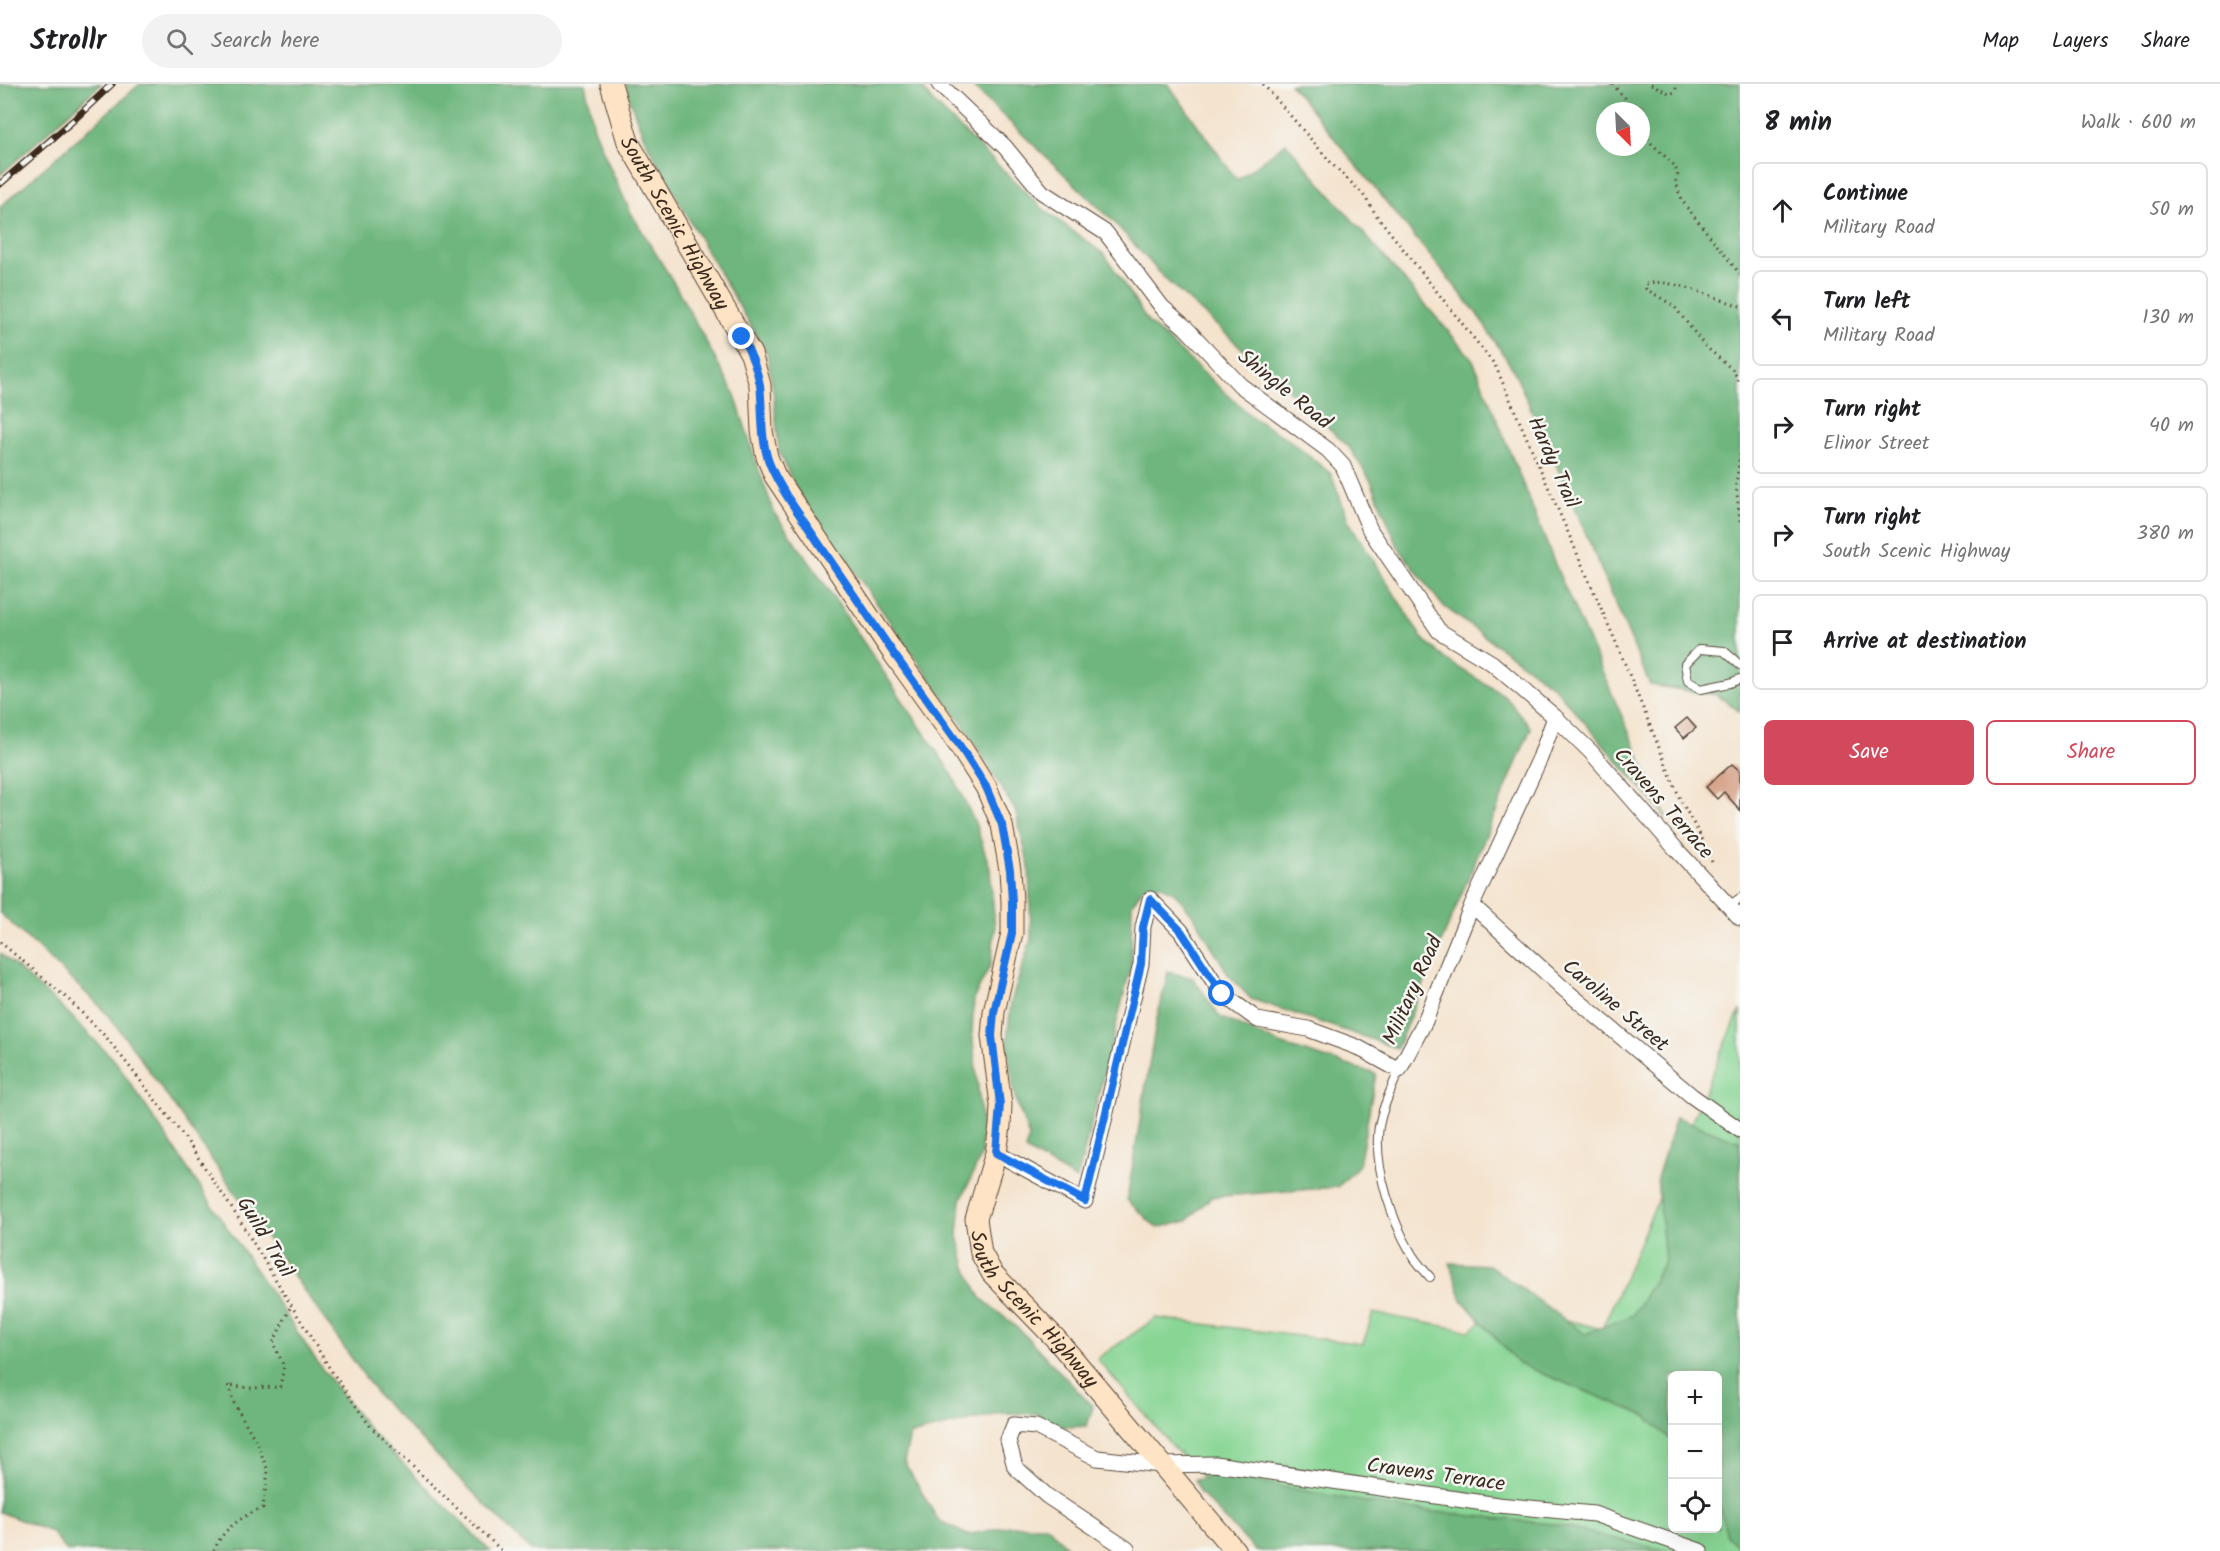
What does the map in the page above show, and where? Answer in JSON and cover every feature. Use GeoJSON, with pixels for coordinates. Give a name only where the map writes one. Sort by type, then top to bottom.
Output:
{"type":"FeatureCollection","features":[{"type":"Feature","properties":{"kind":"main road","name":"South Scenic Highway"},"geometry":{"type":"LineString","coordinates":[[611,84],[628,142],[751,354],[760,385],[762,431],[767,457],[775,476],[894,654],[958,743],[986,787],[996,809],[1005,839],[1012,902],[1012,933],[993,1024],[994,1060],[1000,1105],[996,1153],[976,1219],[981,1253],[992,1273],[1056,1339],[1235,1551]]}},
{"type":"Feature","properties":{"kind":"street","name":"Shingle Road"},"geometry":{"type":"LineString","coordinates":[[939,84],[1005,147],[1042,192],[1106,233],[1162,307],[1185,327],[1240,386],[1328,450],[1343,466],[1370,530],[1439,631],[1492,663],[1555,717]]}},
{"type":"Feature","properties":{"kind":"street","name":"Military Road"},"geometry":{"type":"LineString","coordinates":[[996,1153],[1085,1201],[1141,964],[1143,927],[1150,899],[1181,931],[1222,994],[1258,1020],[1308,1029],[1357,1047],[1399,1070],[1425,1021],[1472,905],[1540,758],[1555,717]]}},
{"type":"Feature","properties":{"kind":"street","name":"Cravens Terrace"},"geometry":{"type":"LineString","coordinates":[[1555,717],[1591,752],[1691,866],[1734,902],[1740,918]]}},
{"type":"Feature","properties":{"kind":"street","name":"Caroline Street"},"geometry":{"type":"LineString","coordinates":[[1472,905],[1555,981],[1673,1081],[1740,1130]]}},
{"type":"Feature","properties":{"kind":"street","name":"Cravens Terrace"},"geometry":{"type":"LineString","coordinates":[[1127,1551],[1047,1496],[1015,1467],[1008,1440],[1014,1425],[1036,1427],[1097,1458],[1161,1466],[1215,1464],[1498,1505],[1577,1511],[1594,1514],[1700,1551]]}},
{"type":"Feature","properties":{"kind":"lane"},"geometry":{"type":"LineString","coordinates":[[1740,665],[1724,651],[1700,649],[1686,664],[1688,681],[1701,689],[1740,679]]}},
{"type":"Feature","properties":{"kind":"lane"},"geometry":{"type":"LineString","coordinates":[[1399,1070],[1384,1108],[1378,1135],[1379,1167],[1396,1222],[1411,1252],[1430,1277]]}},
{"type":"Feature","properties":{"kind":"path","name":"Hardy Trail"},"geometry":{"type":"LineString","coordinates":[[1263,84],[1335,166],[1362,193],[1377,216],[1495,365],[1618,647],[1680,799],[1705,844],[1717,875]]}},
{"type":"Feature","properties":{"kind":"path"},"geometry":{"type":"LineString","coordinates":[[1612,84],[1626,102]]}},
{"type":"Feature","properties":{"kind":"path"},"geometry":{"type":"LineString","coordinates":[[1651,84],[1671,94],[1676,91],[1676,84]]}},
{"type":"Feature","properties":{"kind":"path"},"geometry":{"type":"LineString","coordinates":[[1650,140],[1674,165],[1679,194],[1685,205],[1740,274]]}},
{"type":"Feature","properties":{"kind":"path"},"geometry":{"type":"LineString","coordinates":[[1740,306],[1675,285],[1652,281],[1645,285],[1646,289],[1674,306],[1705,346],[1734,372],[1740,385]]}},
{"type":"Feature","properties":{"kind":"path"},"geometry":{"type":"LineString","coordinates":[[1740,454],[1736,485],[1740,521]]}},
{"type":"Feature","properties":{"kind":"path","name":"Guild Trail"},"geometry":{"type":"LineString","coordinates":[[0,942],[68,999],[107,1038],[185,1138],[237,1216],[330,1369],[370,1426],[502,1551]]}},
{"type":"Feature","properties":{"kind":"path"},"geometry":{"type":"LineString","coordinates":[[214,1551],[217,1542],[232,1526],[249,1514],[263,1508],[268,1471],[257,1443],[234,1403],[228,1385],[249,1388],[280,1387],[284,1366],[273,1343],[291,1306]]}},
{"type":"Feature","properties":{"kind":"green space"},"geometry":{"type":"Polygon","coordinates":[[[0,84],[101,84],[0,175],[0,84]]]}},
{"type":"Feature","properties":{"kind":"green space"},"geometry":{"type":"Polygon","coordinates":[[[140,84],[585,84],[594,128],[631,213],[675,285],[735,395],[775,514],[952,774],[976,825],[990,869],[995,929],[991,964],[974,998],[972,1031],[982,1125],[981,1156],[961,1200],[958,1236],[966,1267],[981,1298],[1022,1332],[1093,1407],[1087,1426],[1065,1427],[1037,1414],[1002,1413],[910,1435],[904,1462],[938,1520],[967,1535],[1010,1526],[1048,1526],[1070,1551],[531,1551],[379,1397],[131,1045],[102,1008],[0,913],[0,207],[140,84]]]}},
{"type":"Feature","properties":{"kind":"green space"},"geometry":{"type":"Polygon","coordinates":[[[626,84],[919,84],[932,101],[1042,208],[1105,255],[1149,323],[1253,418],[1288,439],[1331,474],[1349,522],[1422,638],[1448,661],[1505,696],[1531,728],[1397,1048],[1251,999],[1228,974],[1196,919],[1175,893],[1161,885],[1143,887],[1132,905],[1131,966],[1077,1180],[1025,1150],[1029,1137],[1015,1097],[1007,1042],[1011,1002],[1031,939],[1029,866],[1015,810],[965,728],[796,489],[779,451],[767,353],[645,140],[626,84]]]}},
{"type":"Feature","properties":{"kind":"green space"},"geometry":{"type":"Polygon","coordinates":[[[970,84],[1168,84],[1237,180],[1286,143],[1473,360],[1559,574],[1667,818],[1554,687],[1442,605],[1398,547],[1371,481],[1349,447],[1166,280],[1114,222],[970,84]]]}},
{"type":"Feature","properties":{"kind":"green space"},"geometry":{"type":"Polygon","coordinates":[[[1290,84],[1740,84],[1740,712],[1717,695],[1650,685],[1513,369],[1475,311],[1290,84]]]}},
{"type":"Feature","properties":{"kind":"green space"},"geometry":{"type":"Polygon","coordinates":[[[0,953],[66,1011],[116,1062],[322,1369],[371,1432],[490,1551],[67,1551],[51,1532],[0,1512],[0,953]]]}},
{"type":"Feature","properties":{"kind":"green space"},"geometry":{"type":"Polygon","coordinates":[[[1168,972],[1193,978],[1220,1017],[1280,1044],[1376,1074],[1359,1165],[1338,1187],[1211,1197],[1187,1221],[1157,1228],[1127,1200],[1156,1023],[1168,972]]]}},
{"type":"Feature","properties":{"kind":"green space"},"geometry":{"type":"Polygon","coordinates":[[[1740,1010],[1740,1551],[1275,1551],[1173,1447],[1097,1359],[1156,1318],[1363,1344],[1373,1313],[1470,1331],[1502,1304],[1602,1329],[1740,1010]]]}},
{"type":"Feature","properties":{"kind":"green space"},"geometry":{"type":"Polygon","coordinates":[[[1676,1117],[1740,1142],[1740,1548],[1727,1536],[1722,1517],[1722,1371],[1668,1371],[1668,1437],[1646,1416],[1519,1364],[1462,1300],[1450,1263],[1489,1265],[1585,1334],[1633,1315],[1665,1261],[1657,1178],[1676,1117]]]}},
{"type":"Feature","properties":{"kind":"green space"},"geometry":{"type":"Polygon","coordinates":[[[1219,1475],[1397,1508],[1552,1524],[1668,1551],[1256,1551],[1200,1493],[1194,1480],[1219,1475]]]}},
{"type":"Feature","properties":{"kind":"building"},"geometry":{"type":"Polygon","coordinates":[[[1687,718],[1696,728],[1684,738],[1675,728],[1687,718]]]}},
{"type":"Feature","properties":{"kind":"building"},"geometry":{"type":"Polygon","coordinates":[[[1732,764],[1740,771],[1740,810],[1724,792],[1717,799],[1706,787],[1732,764]]]}},
{"type":"Feature","properties":{"kind":"railway"},"geometry":{"type":"LineString","coordinates":[[0,184],[112,84]]}},
{"type":"Feature","properties":{"kind":"route"},"geometry":{"type":"LineString","coordinates":[[742,337],[751,354],[760,385],[762,431],[767,457],[775,476],[894,654],[958,743],[986,787],[1002,825],[1010,870],[1012,933],[994,1012],[992,1036],[1000,1105],[996,1153],[1085,1201],[1141,964],[1143,927],[1150,899],[1181,931],[1222,994]]}}]}
